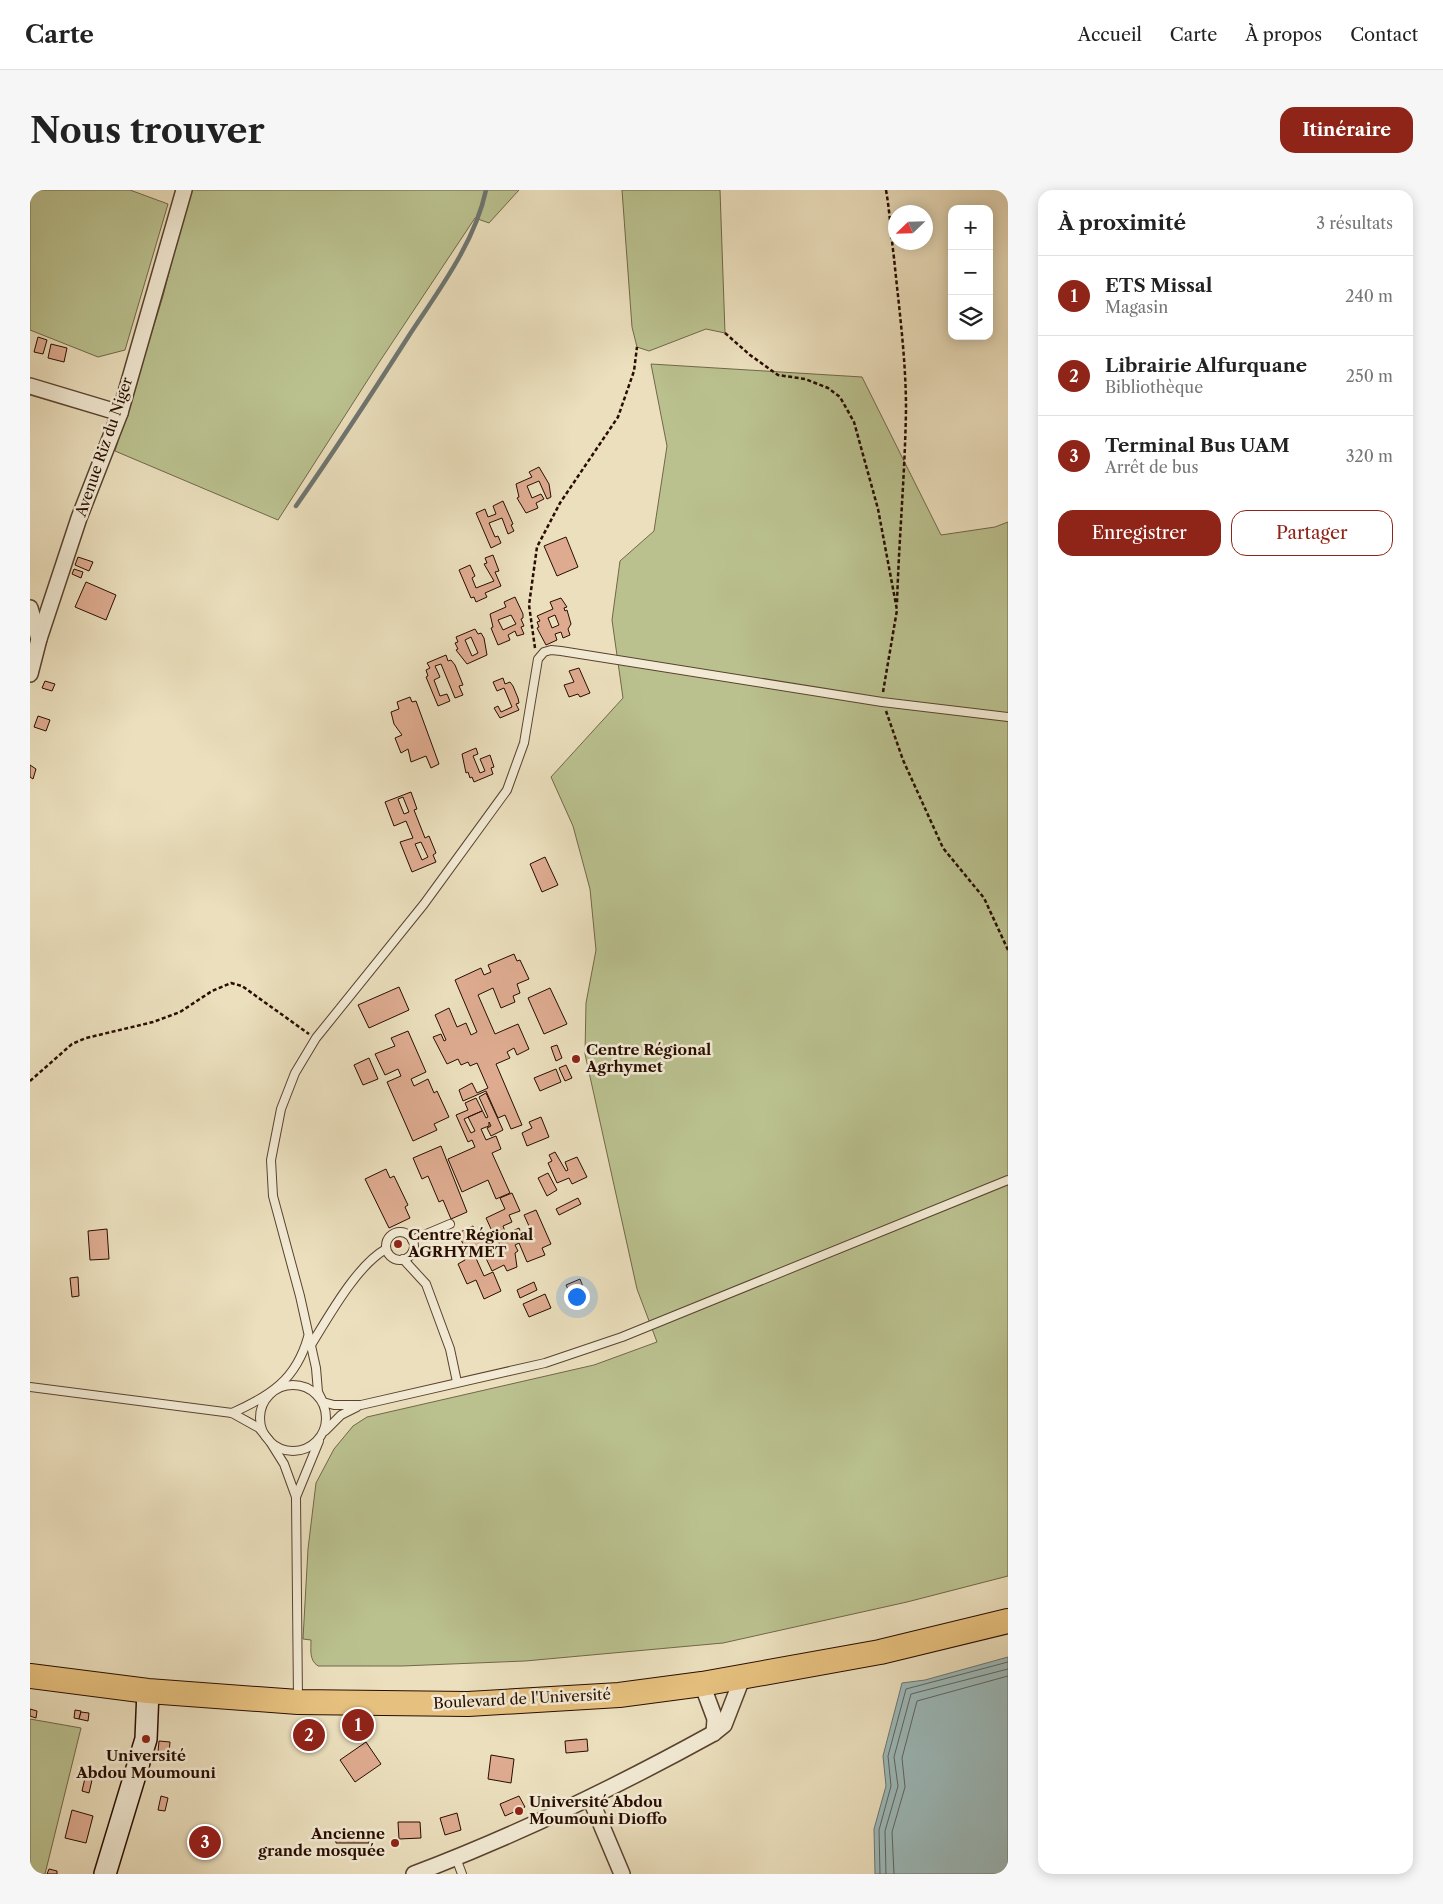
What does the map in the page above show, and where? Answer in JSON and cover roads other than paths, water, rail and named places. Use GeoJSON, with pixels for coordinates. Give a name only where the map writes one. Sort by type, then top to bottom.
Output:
{"type":"FeatureCollection","features":[{"type":"Feature","properties":{"kind":"main road","name":"Boulevard de l'Université"},"geometry":{"type":"LineString","coordinates":[[30,1676],[148,1692],[298,1702],[468,1704],[619,1695],[702,1684],[880,1652],[1008,1621]]}},
{"type":"Feature","properties":{"kind":"street","name":"Avenue Riz du Niger"},"geometry":{"type":"LineString","coordinates":[[30,674],[39,638],[79,518],[120,414],[184,190]]}},
{"type":"Feature","properties":{"kind":"street"},"geometry":{"type":"LineString","coordinates":[[30,386],[120,414]]}},
{"type":"Feature","properties":{"kind":"street"},"geometry":{"type":"LineString","coordinates":[[30,608],[39,638]]}},
{"type":"Feature","properties":{"kind":"street"},"geometry":{"type":"LineString","coordinates":[[414,1874],[456,1858],[590,1798],[714,1733],[724,1725],[743,1676]]}},
{"type":"Feature","properties":{"kind":"street"},"geometry":{"type":"LineString","coordinates":[[702,1684],[715,1719],[714,1733]]}},
{"type":"Feature","properties":{"kind":"street"},"geometry":{"type":"LineString","coordinates":[[105,1874],[146,1739],[148,1692]]}},
{"type":"Feature","properties":{"kind":"street"},"geometry":{"type":"LineString","coordinates":[[590,1798],[622,1874]]}},
{"type":"Feature","properties":{"kind":"lane"},"geometry":{"type":"LineString","coordinates":[[296,1497],[326,1423],[326,1411],[321,1400],[300,1296],[273,1196],[271,1160],[285,1100],[295,1073],[316,1038],[424,904],[507,790],[524,743],[538,659],[544,652],[551,650],[561,651],[882,702],[1008,717]]}},
{"type":"Feature","properties":{"kind":"lane"},"geometry":{"type":"LineString","coordinates":[[30,1387],[232,1413],[259,1428],[269,1440],[282,1449],[297,1451],[312,1446],[341,1415],[361,1405],[545,1363],[622,1337],[1008,1180]]}},
{"type":"Feature","properties":{"kind":"lane"},"geometry":{"type":"LineString","coordinates":[[412,1240],[450,1224]]}},
{"type":"Feature","properties":{"kind":"lane"},"geometry":{"type":"LineString","coordinates":[[394,1234],[406,1234],[412,1240],[413,1249],[411,1255],[403,1259],[394,1259],[386,1249],[386,1243],[394,1234]]}},
{"type":"Feature","properties":{"kind":"lane"},"geometry":{"type":"LineString","coordinates":[[298,1702],[296,1497],[284,1464],[264,1433],[261,1416],[266,1400],[300,1358],[309,1341],[360,1272],[376,1255],[386,1249]]}},
{"type":"Feature","properties":{"kind":"lane"},"geometry":{"type":"LineString","coordinates":[[403,1259],[426,1284],[450,1349],[458,1382]]}},
{"type":"Feature","properties":{"kind":"lane"},"geometry":{"type":"LineString","coordinates":[[232,1413],[286,1386],[294,1385],[309,1389],[321,1400],[334,1405],[361,1405]]}},
{"type":"Feature","properties":{"kind":"lane"},"geometry":{"type":"LineString","coordinates":[[456,1858],[462,1874]]}},
{"type":"Feature","properties":{"kind":"water"},"geometry":{"type":"Polygon","coordinates":[[[1008,1657],[1008,1874],[875,1874],[874,1829],[886,1786],[883,1756],[902,1683],[925,1680],[1008,1657]]]}},
{"type":"Feature","properties":{"kind":"waterway"},"geometry":{"type":"LineString","coordinates":[[296,506],[354,421],[455,265],[474,228],[486,190]]}},
{"type":"Feature","properties":{"kind":"place","name":"Centre Régional Agrhymet"},"geometry":{"type":"Point","coordinates":[576,1059]}},
{"type":"Feature","properties":{"kind":"place","name":"Centre Régional AGRHYMET"},"geometry":{"type":"Point","coordinates":[398,1244]}},
{"type":"Feature","properties":{"kind":"place","name":"ETS Missal"},"geometry":{"type":"Point","coordinates":[358,1725]}},
{"type":"Feature","properties":{"kind":"place","name":"Librairie Alfurquane"},"geometry":{"type":"Point","coordinates":[309,1735]}},
{"type":"Feature","properties":{"kind":"place","name":"Université Abdou Moumouni"},"geometry":{"type":"Point","coordinates":[146,1739]}},
{"type":"Feature","properties":{"kind":"place","name":"Université Abdou Moumouni Dioffo"},"geometry":{"type":"Point","coordinates":[519,1811]}},
{"type":"Feature","properties":{"kind":"place","name":"Terminal Bus UAM"},"geometry":{"type":"Point","coordinates":[205,1842]}},
{"type":"Feature","properties":{"kind":"place","name":"Ancienne grande mosquée"},"geometry":{"type":"Point","coordinates":[395,1843]}}]}
